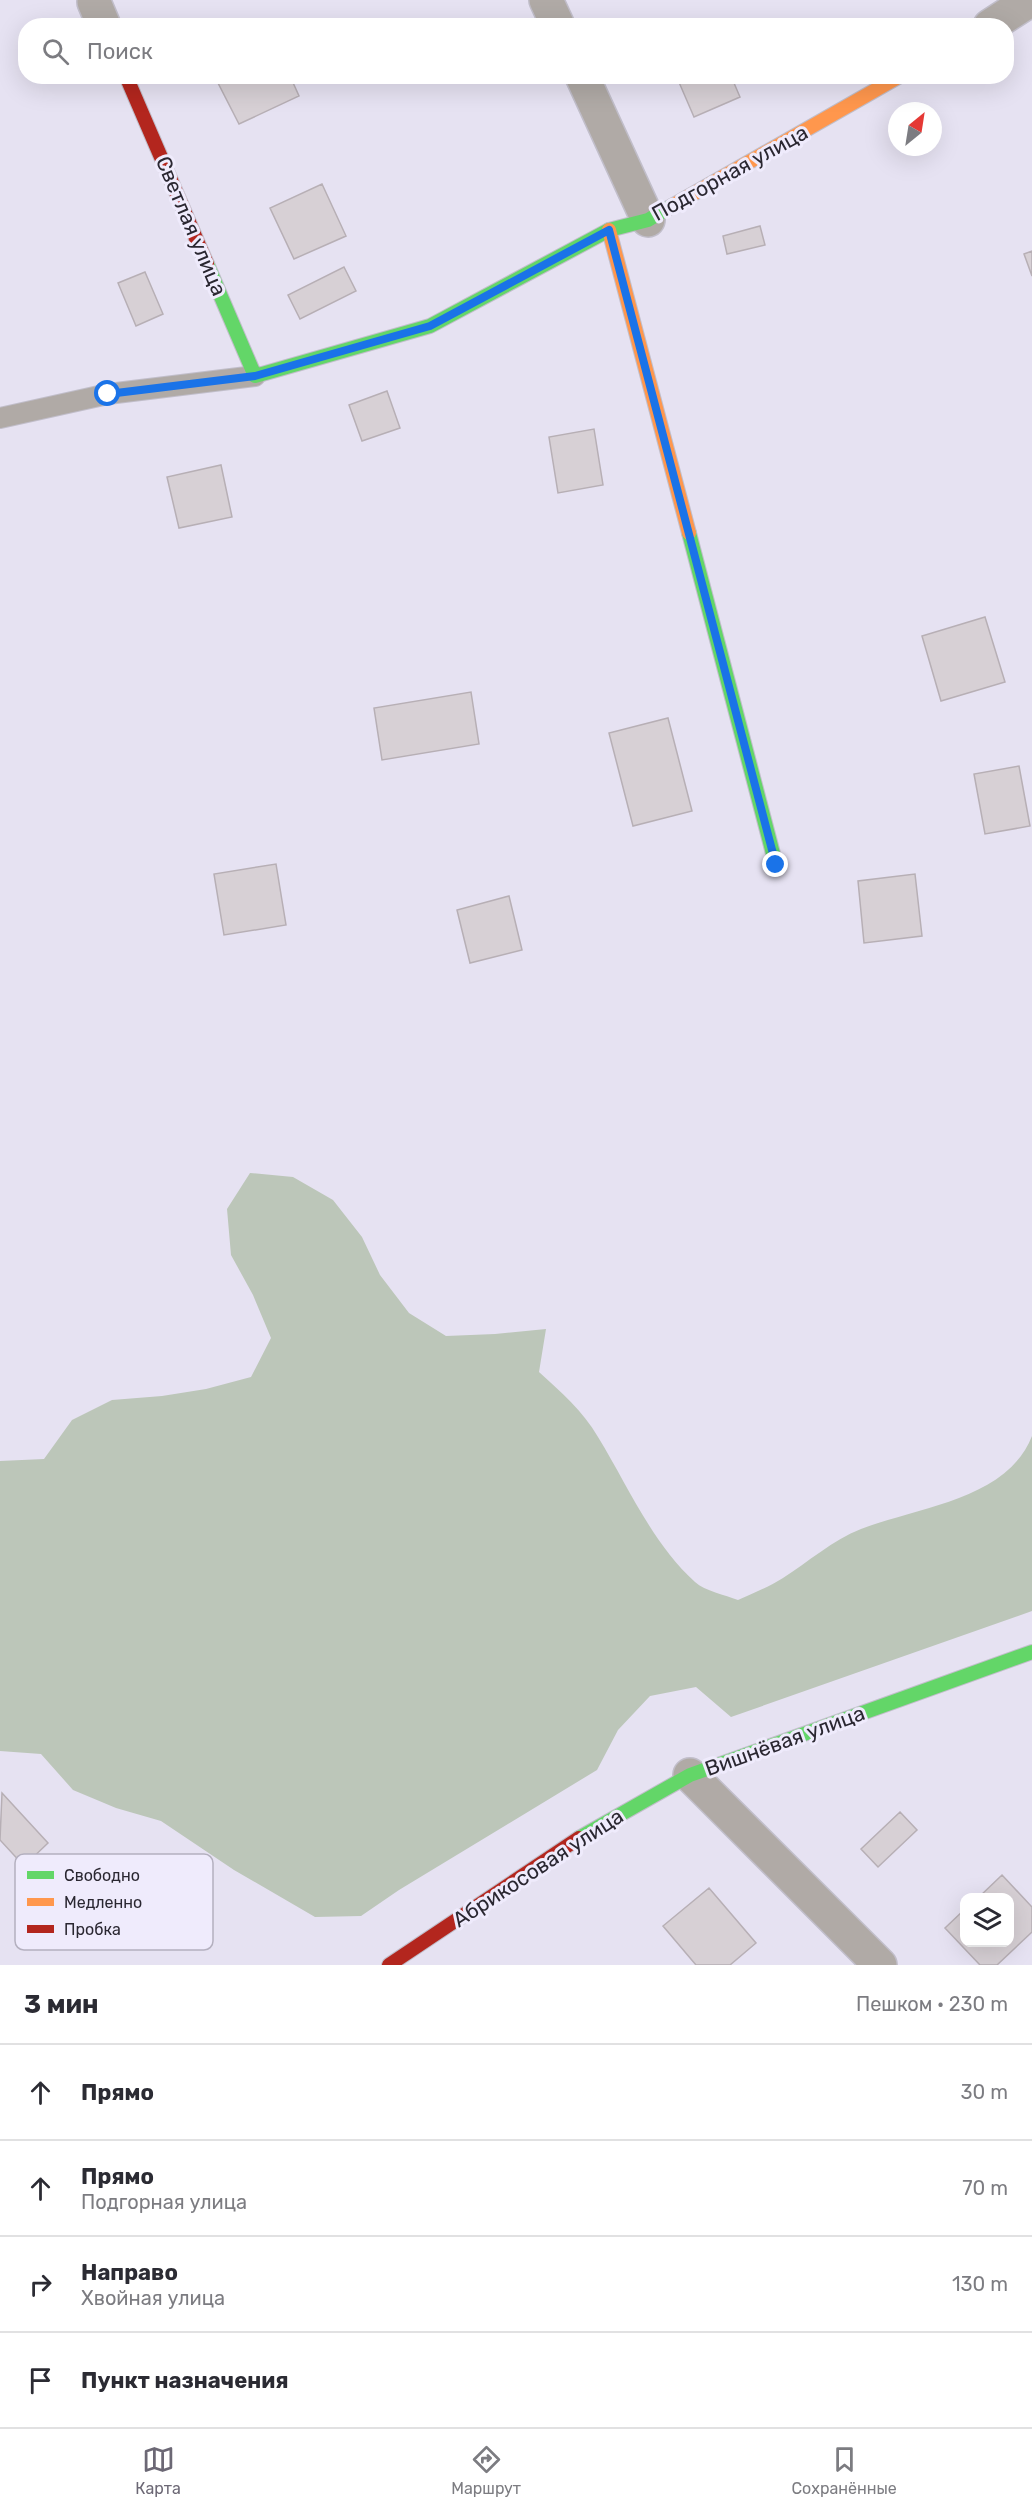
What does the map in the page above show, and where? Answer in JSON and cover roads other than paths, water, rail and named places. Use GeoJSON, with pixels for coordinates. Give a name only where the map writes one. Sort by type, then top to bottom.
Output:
{"type":"FeatureCollection","features":[{"type":"Feature","properties":{"kind":"street"},"geometry":{"type":"LineString","coordinates":[[546,0],[554,18]]}},
{"type":"Feature","properties":{"kind":"street"},"geometry":{"type":"LineString","coordinates":[[1004,18],[1028,5]]}},
{"type":"Feature","properties":{"kind":"street","name":"Светлая улица"},"geometry":{"type":"LineString","coordinates":[[129,84],[255,376]]}},
{"type":"Feature","properties":{"kind":"street"},"geometry":{"type":"LineString","coordinates":[[586,84],[648,220]]}},
{"type":"Feature","properties":{"kind":"street","name":"Подгорная улица"},"geometry":{"type":"LineString","coordinates":[[255,376],[430,326],[609,230],[648,220],[886,84]]}},
{"type":"Feature","properties":{"kind":"street"},"geometry":{"type":"LineString","coordinates":[[609,230],[776,865]]}},
{"type":"Feature","properties":{"kind":"street","name":"Вишнёвая улица"},"geometry":{"type":"LineString","coordinates":[[880,1965],[690,1775],[1032,1652]]}},
{"type":"Feature","properties":{"kind":"street","name":"Абрикосовая улица"},"geometry":{"type":"LineString","coordinates":[[389,1965],[584,1834],[690,1775]]}},
{"type":"Feature","properties":{"kind":"lane"},"geometry":{"type":"LineString","coordinates":[[0,418],[108,394],[255,376]]}}]}
